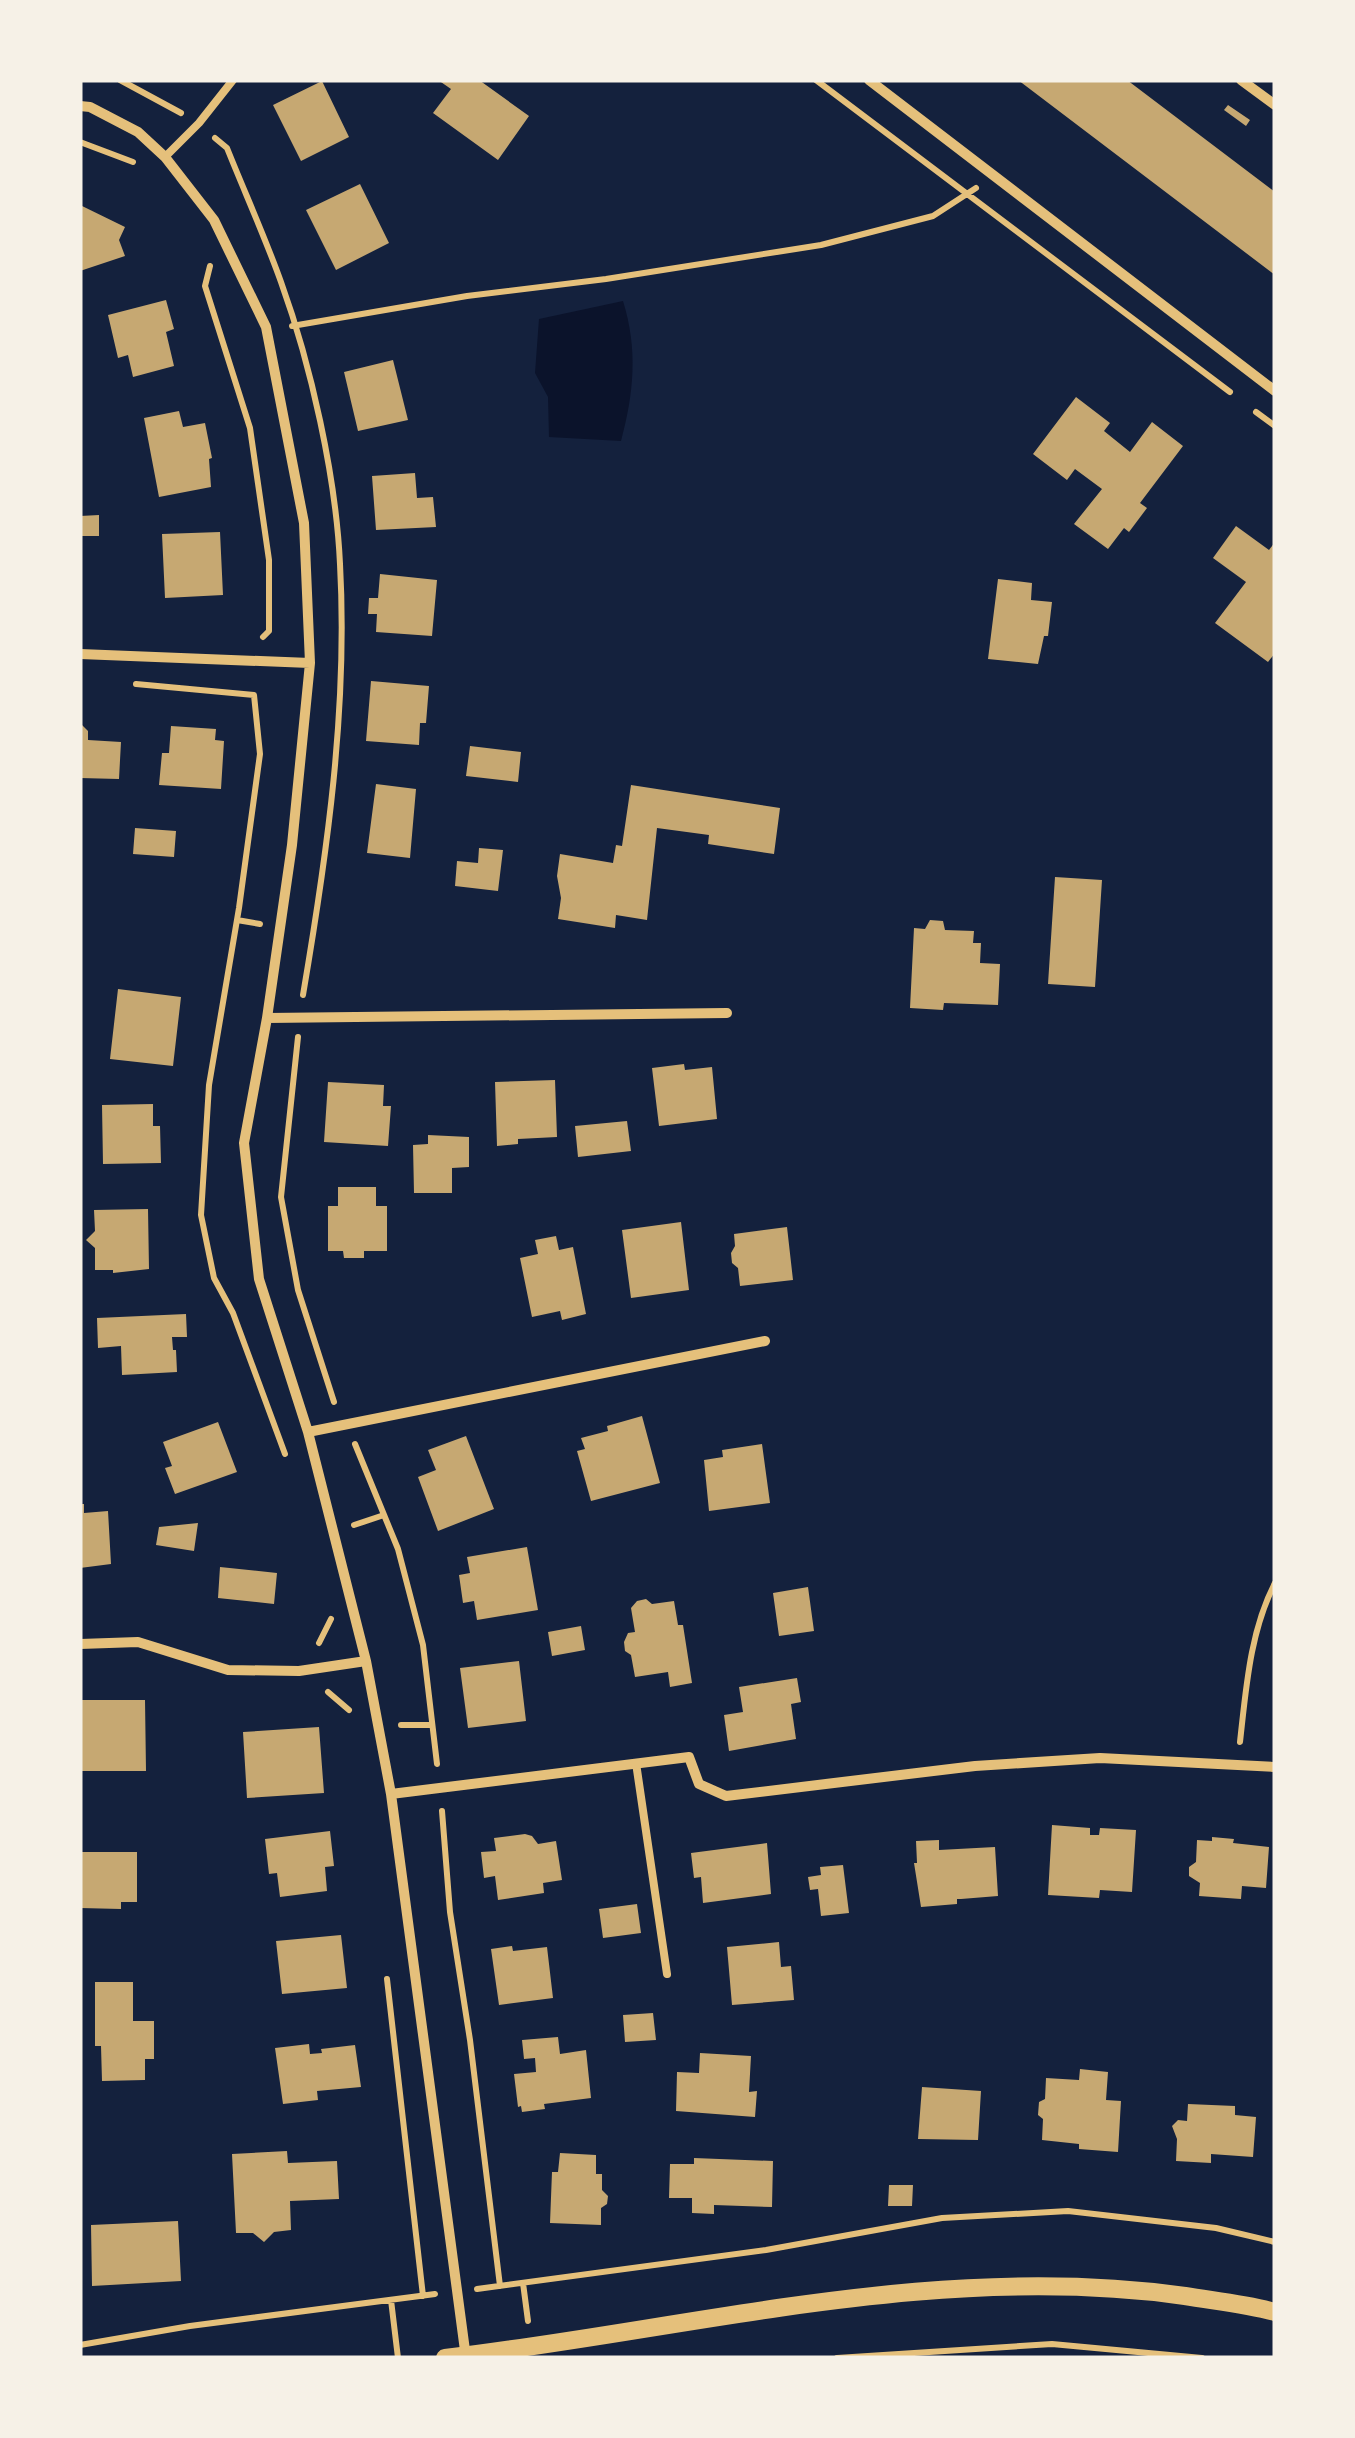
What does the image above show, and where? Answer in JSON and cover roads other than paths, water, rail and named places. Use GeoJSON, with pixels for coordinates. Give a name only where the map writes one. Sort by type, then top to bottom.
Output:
{"type":"FeatureCollection","features":[{"type":"Feature","properties":{"kind":"street"},"geometry":{"type":"LineString","coordinates":[[869,80],[1275,392]]}},
{"type":"Feature","properties":{"kind":"street"},"geometry":{"type":"LineString","coordinates":[[1241,80],[1275,105]]}},
{"type":"Feature","properties":{"kind":"street"},"geometry":{"type":"LineString","coordinates":[[80,106],[90,107],[138,132],[165,157],[214,220],[266,328],[304,523],[310,663],[292,845],[244,1143],[259,1280],[308,1432],[366,1661],[391,1794],[466,2357]]}},
{"type":"Feature","properties":{"kind":"street"},"geometry":{"type":"LineString","coordinates":[[80,654],[310,663]]}},
{"type":"Feature","properties":{"kind":"street"},"geometry":{"type":"LineString","coordinates":[[267,1018],[727,1014]]}},
{"type":"Feature","properties":{"kind":"street"},"geometry":{"type":"LineString","coordinates":[[308,1432],[765,1340]]}},
{"type":"Feature","properties":{"kind":"street"},"geometry":{"type":"LineString","coordinates":[[80,1644],[138,1642],[228,1670],[299,1671],[366,1661]]}},
{"type":"Feature","properties":{"kind":"street"},"geometry":{"type":"LineString","coordinates":[[391,1794],[689,1758],[698,1784],[726,1796],[975,1766],[1100,1758],[1275,1767]]}},
{"type":"Feature","properties":{"kind":"street"},"geometry":{"type":"LineString","coordinates":[[446,2358],[896,2293],[1006,2285],[1123,2288],[1275,2312]]}},
{"type":"Feature","properties":{"kind":"lane"},"geometry":{"type":"LineString","coordinates":[[165,157],[233,80]]}},
{"type":"Feature","properties":{"kind":"lane"},"geometry":{"type":"LineString","coordinates":[[636,1763],[667,1974]]}},
{"type":"Feature","properties":{"kind":"water"},"geometry":{"type":"Polygon","coordinates":[[[623,301],[631,336],[632,371],[621,441],[549,437],[548,397],[535,373],[539,319],[623,301]]]}}]}
